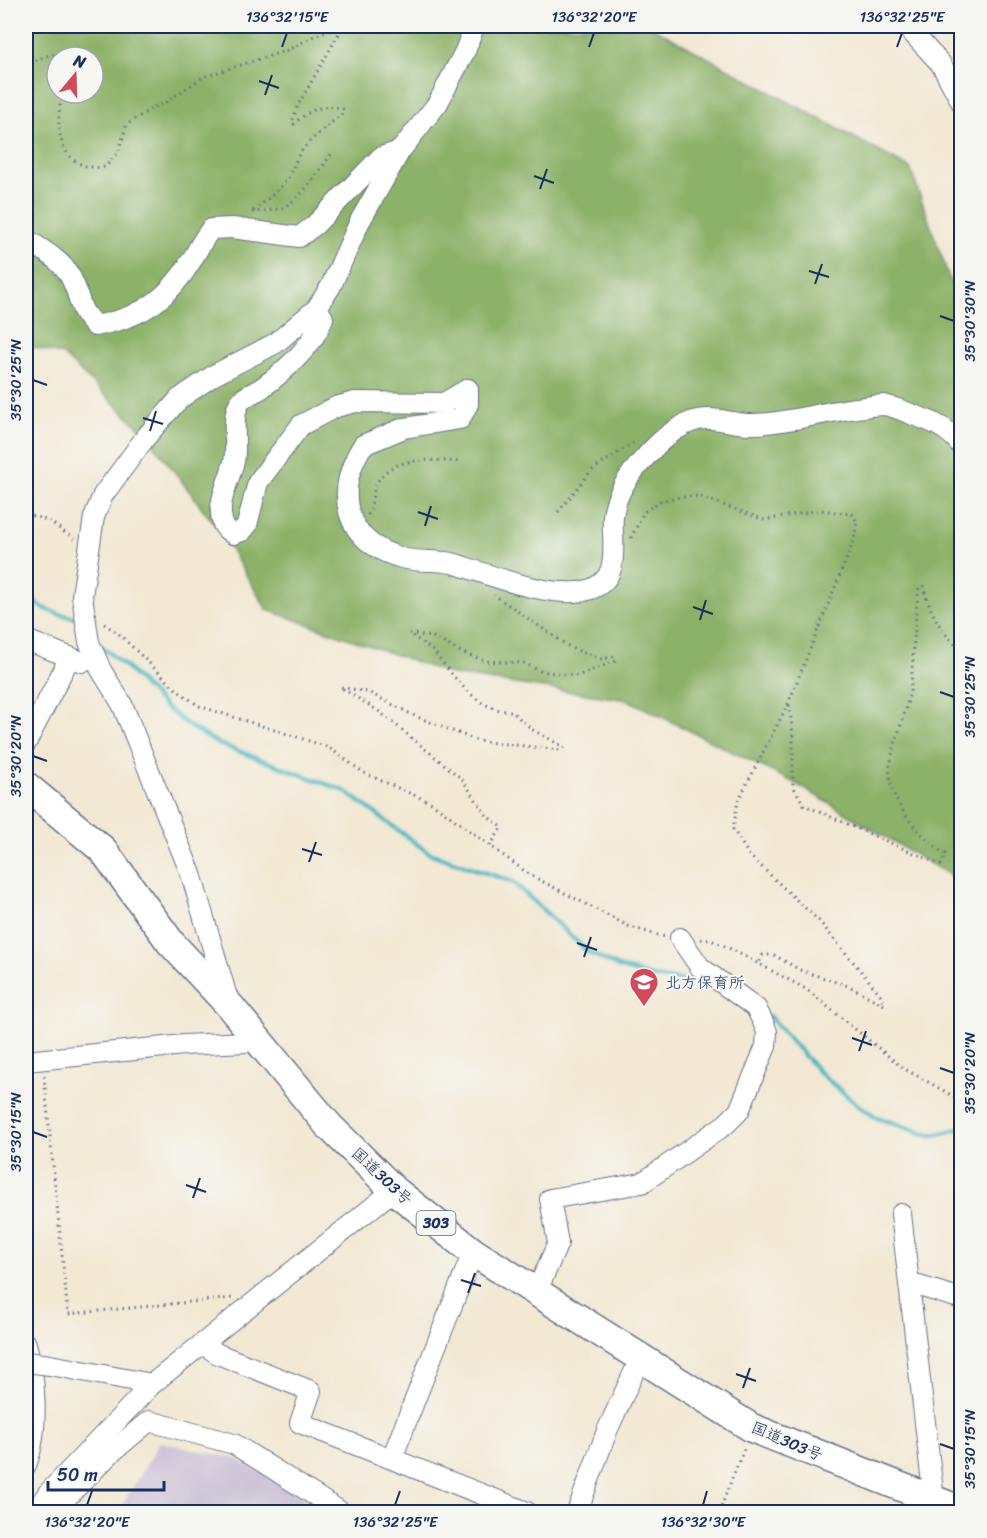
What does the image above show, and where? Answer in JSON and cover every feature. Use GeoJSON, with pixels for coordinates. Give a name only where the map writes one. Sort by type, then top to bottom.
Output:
{"type":"FeatureCollection","features":[{"type":"Feature","properties":{"kind":"highway","name":"国道303号"},"geometry":{"type":"LineString","coordinates":[[26,786],[103,850],[171,943],[230,1005],[329,1126],[394,1190],[473,1252],[752,1428],[962,1511]]}},
{"type":"Feature","properties":{"kind":"street"},"geometry":{"type":"LineString","coordinates":[[230,1005],[191,874],[122,704],[101,670],[89,642],[82,596],[94,517],[103,495],[145,438],[179,399],[214,375],[276,343],[317,308],[331,285],[360,221],[400,151],[438,103],[466,49],[474,26]]}},
{"type":"Feature","properties":{"kind":"street"},"geometry":{"type":"LineString","coordinates":[[906,26],[941,64],[962,103]]}},
{"type":"Feature","properties":{"kind":"street"},"geometry":{"type":"LineString","coordinates":[[26,238],[60,263],[72,279],[81,311],[95,326],[126,320],[154,303],[181,276],[199,244],[211,229],[232,228],[299,237],[315,225],[381,156],[400,151]]}},
{"type":"Feature","properties":{"kind":"street"},"geometry":{"type":"LineString","coordinates":[[317,308],[323,318],[318,332],[309,345],[265,386],[241,401],[236,414],[234,460],[224,494],[221,519],[226,529],[233,534],[242,531],[247,525],[258,482],[301,425],[336,407],[355,402],[444,403],[468,389],[468,404],[460,418],[404,428],[363,445],[347,480],[345,503],[351,520],[372,544],[400,557],[419,562],[451,563],[522,585],[578,592],[601,585],[612,568],[615,560],[613,516],[617,500],[628,478],[674,430],[693,421],[711,418],[753,424],[884,405],[931,421],[954,436],[962,447]]}},
{"type":"Feature","properties":{"kind":"street"},"geometry":{"type":"LineString","coordinates":[[26,640],[101,670]]}},
{"type":"Feature","properties":{"kind":"street"},"geometry":{"type":"LineString","coordinates":[[26,743],[70,657]]}},
{"type":"Feature","properties":{"kind":"street"},"geometry":{"type":"LineString","coordinates":[[536,1293],[558,1243],[550,1199],[642,1183],[726,1124],[740,1111],[766,1046],[766,1032],[756,1008],[700,967],[680,938]]}},
{"type":"Feature","properties":{"kind":"street"},"geometry":{"type":"LineString","coordinates":[[34,1060],[184,1045],[246,1042],[255,1036]]}},
{"type":"Feature","properties":{"kind":"street"},"geometry":{"type":"LineString","coordinates":[[35,1512],[48,1493],[152,1384],[394,1190]]}},
{"type":"Feature","properties":{"kind":"street"},"geometry":{"type":"LineString","coordinates":[[901,1214],[934,1501]]}},
{"type":"Feature","properties":{"kind":"street"},"geometry":{"type":"LineString","coordinates":[[392,1458],[473,1252]]}},
{"type":"Feature","properties":{"kind":"street"},"geometry":{"type":"LineString","coordinates":[[909,1283],[962,1299]]}},
{"type":"Feature","properties":{"kind":"street"},"geometry":{"type":"LineString","coordinates":[[26,1344],[34,1390],[31,1453],[26,1465]]}},
{"type":"Feature","properties":{"kind":"street"},"geometry":{"type":"LineString","coordinates":[[202,1344],[218,1354],[311,1390],[300,1423],[527,1512]]}},
{"type":"Feature","properties":{"kind":"street"},"geometry":{"type":"LineString","coordinates":[[577,1512],[607,1431],[640,1359]]}},
{"type":"Feature","properties":{"kind":"street"},"geometry":{"type":"LineString","coordinates":[[26,1362],[152,1384]]}},
{"type":"Feature","properties":{"kind":"street"},"geometry":{"type":"LineString","coordinates":[[52,1512],[112,1452],[149,1421],[234,1444],[341,1512]]}},
{"type":"Feature","properties":{"kind":"path"},"geometry":{"type":"LineString","coordinates":[[60,105],[58,111],[63,148],[70,159],[77,165],[105,167],[118,153],[127,124],[203,77],[288,50],[324,31],[339,27],[340,32],[298,105],[292,122],[294,124],[301,117],[319,108],[339,107],[344,109],[344,113],[311,140],[299,154],[288,178],[252,212],[240,218],[232,228]]}},
{"type":"Feature","properties":{"kind":"path"},"geometry":{"type":"LineString","coordinates":[[26,68],[38,58],[45,56]]}},
{"type":"Feature","properties":{"kind":"path"},"geometry":{"type":"LineString","coordinates":[[252,212],[287,205],[305,188],[333,152]]}},
{"type":"Feature","properties":{"kind":"path"},"geometry":{"type":"LineString","coordinates":[[558,512],[591,471],[622,448],[635,443]]}},
{"type":"Feature","properties":{"kind":"path"},"geometry":{"type":"LineString","coordinates":[[360,530],[370,510],[374,488],[381,476],[388,470],[400,464],[419,461],[460,462]]}},
{"type":"Feature","properties":{"kind":"path"},"geometry":{"type":"LineString","coordinates":[[630,542],[644,512],[660,501],[674,498],[698,496],[765,520],[820,510],[852,514],[857,521],[854,540],[788,704],[738,801],[733,829],[749,855],[819,921],[880,994],[884,1005],[851,987],[800,970],[774,955],[764,955],[759,963]]}},
{"type":"Feature","properties":{"kind":"path"},"geometry":{"type":"LineString","coordinates":[[26,514],[63,529],[88,550]]}},
{"type":"Feature","properties":{"kind":"path"},"geometry":{"type":"LineString","coordinates":[[788,704],[793,733],[793,786],[804,805],[941,865],[945,854],[930,843],[899,805],[890,779],[890,761],[901,730],[911,686],[914,618],[920,588],[923,586],[929,608],[939,625],[962,650]]}},
{"type":"Feature","properties":{"kind":"path"},"geometry":{"type":"LineString","coordinates":[[490,846],[502,827],[487,816],[462,779],[380,712],[340,687],[368,692],[415,716],[478,741],[561,750],[564,747],[560,743],[533,730],[512,711],[497,711],[467,691],[430,649],[409,633],[433,637],[459,651],[485,661],[524,663],[540,671],[577,676],[616,661],[613,657],[600,660],[571,648],[491,593]]}},
{"type":"Feature","properties":{"kind":"path"},"geometry":{"type":"LineString","coordinates":[[85,622],[99,623],[118,633],[178,691],[199,705],[328,747],[364,773],[432,802],[530,875],[630,927],[657,936],[711,940],[759,963],[806,989],[903,1068],[962,1101]]}},
{"type":"Feature","properties":{"kind":"path"},"geometry":{"type":"LineString","coordinates":[[34,1060],[69,1314],[218,1298],[249,1297],[256,1300]]}},
{"type":"Feature","properties":{"kind":"path"},"geometry":{"type":"LineString","coordinates":[[719,1512],[752,1428]]}},
{"type":"Feature","properties":{"kind":"shaded area"},"geometry":{"type":"Polygon","coordinates":[[[160,1442],[235,1458],[331,1512],[118,1512],[160,1442]]]}},
{"type":"Feature","properties":{"kind":"green space"},"geometry":{"type":"Polygon","coordinates":[[[26,26],[650,26],[910,168],[961,311],[961,882],[795,783],[628,700],[453,675],[267,610],[221,533],[145,433],[63,355],[26,345],[26,26]]]}},
{"type":"Feature","properties":{"kind":"waterway"},"geometry":{"type":"LineString","coordinates":[[26,595],[44,608],[77,618],[78,621]]}},
{"type":"Feature","properties":{"kind":"waterway"},"geometry":{"type":"LineString","coordinates":[[97,643],[125,666],[165,707],[189,726],[219,744],[345,791],[429,853],[513,882],[588,952],[618,967],[652,977],[711,984]]}},
{"type":"Feature","properties":{"kind":"waterway"},"geometry":{"type":"LineString","coordinates":[[769,1016],[820,1073],[859,1106],[876,1117],[931,1136],[962,1128]]}},
{"type":"Feature","properties":{"kind":"place","name":"北方保育所"},"geometry":{"type":"Point","coordinates":[644,1008]}}]}
